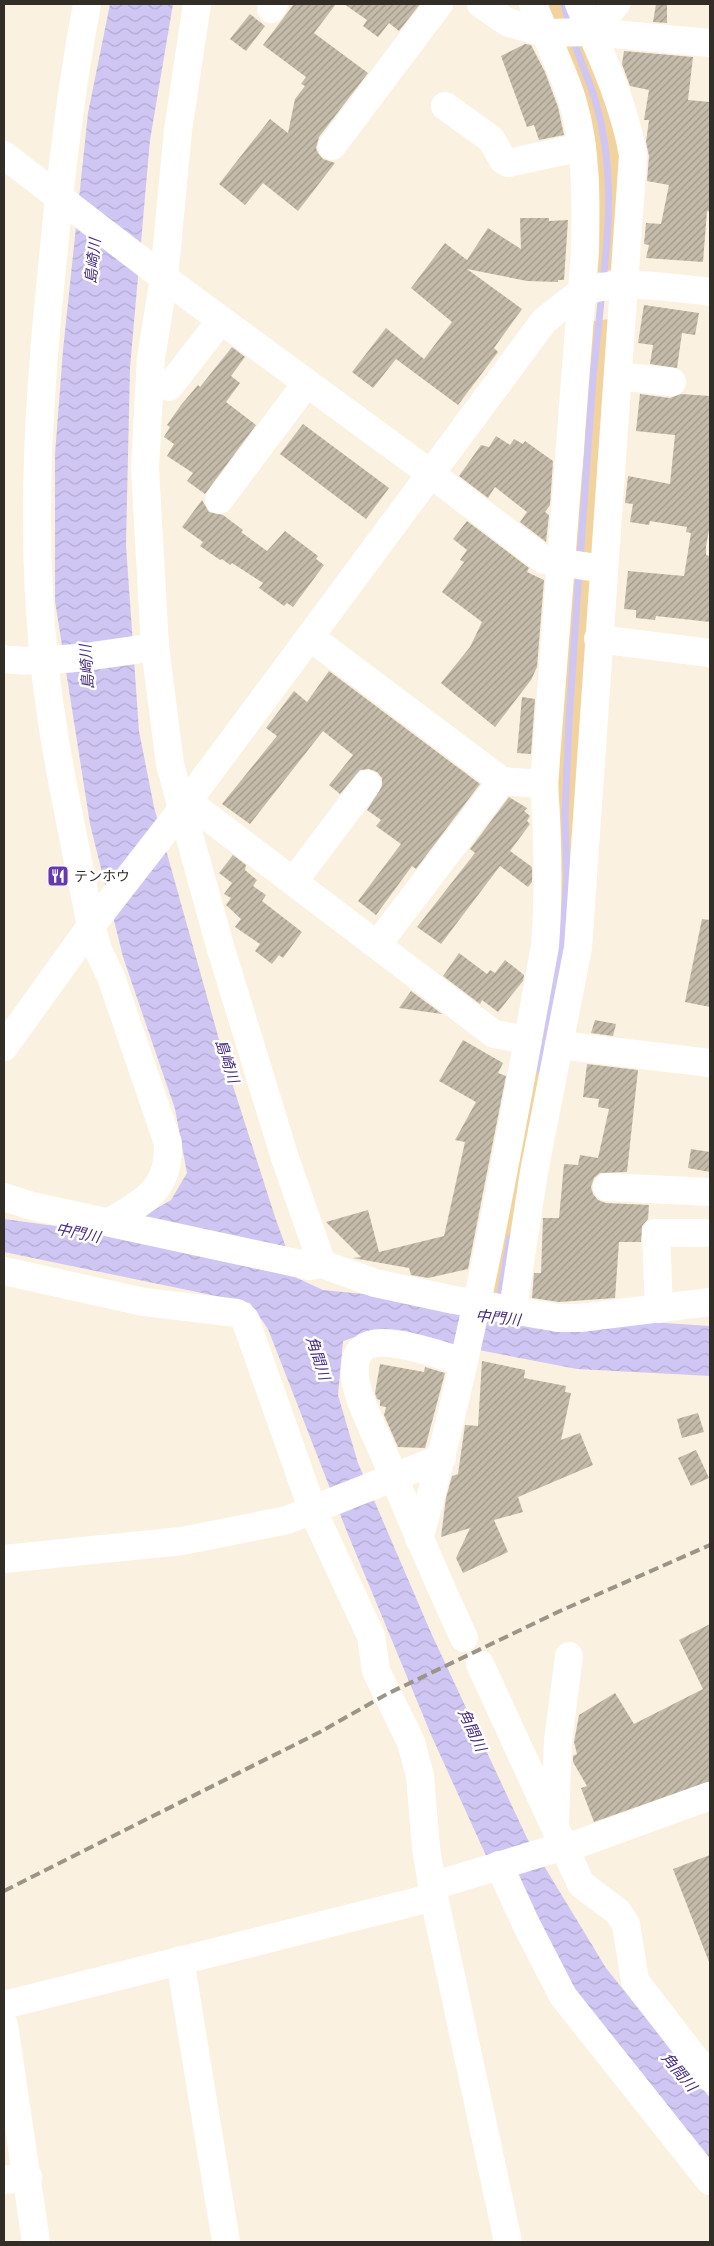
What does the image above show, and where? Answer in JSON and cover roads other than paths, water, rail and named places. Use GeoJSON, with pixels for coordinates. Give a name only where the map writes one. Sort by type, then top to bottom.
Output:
{"type":"FeatureCollection","features":[{"type":"Feature","properties":{"kind":"street"},"geometry":{"type":"LineString","coordinates":[[87,4],[76,60],[64,201],[37,434],[36,531],[59,760],[96,920],[98,950],[111,977],[168,1143],[168,1160],[165,1174],[149,1197],[120,1225]]}},
{"type":"Feature","properties":{"kind":"street"},"geometry":{"type":"LineString","coordinates":[[197,4],[159,274],[151,358],[145,468],[150,648],[179,812],[316,1265]]}},
{"type":"Feature","properties":{"kind":"street"},"geometry":{"type":"LineString","coordinates":[[332,146],[440,4]]}},
{"type":"Feature","properties":{"kind":"street"},"geometry":{"type":"LineString","coordinates":[[481,4],[507,22],[548,33],[589,32],[710,43]]}},
{"type":"Feature","properties":{"kind":"street"},"geometry":{"type":"LineString","coordinates":[[513,1309],[534,1172],[578,948],[598,639],[618,376],[586,200],[582,147],[573,102],[548,33],[533,4]]}},
{"type":"Feature","properties":{"kind":"street"},"geometry":{"type":"LineString","coordinates":[[419,1539],[442,1458],[477,1308],[545,946],[548,897],[548,839],[544,784],[562,564],[603,289],[632,155],[630,136],[579,4]]}},
{"type":"Feature","properties":{"kind":"street"},"geometry":{"type":"LineString","coordinates":[[589,32],[616,4]]}},
{"type":"Feature","properties":{"kind":"street"},"geometry":{"type":"LineString","coordinates":[[445,106],[491,139],[503,160],[508,163],[582,147]]}},
{"type":"Feature","properties":{"kind":"street"},"geometry":{"type":"LineString","coordinates":[[5,159],[64,201],[306,384],[431,474],[544,560],[604,569]]}},
{"type":"Feature","properties":{"kind":"street"},"geometry":{"type":"LineString","coordinates":[[4,1048],[96,920],[310,637],[544,321],[603,289],[642,285],[710,292]]}},
{"type":"Feature","properties":{"kind":"street"},"geometry":{"type":"LineString","coordinates":[[168,387],[221,320]]}},
{"type":"Feature","properties":{"kind":"street"},"geometry":{"type":"LineString","coordinates":[[618,376],[672,382]]}},
{"type":"Feature","properties":{"kind":"street"},"geometry":{"type":"LineString","coordinates":[[219,500],[306,384]]}},
{"type":"Feature","properties":{"kind":"street"},"geometry":{"type":"LineString","coordinates":[[310,637],[502,781],[544,784]]}},
{"type":"Feature","properties":{"kind":"street"},"geometry":{"type":"LineString","coordinates":[[598,639],[710,653]]}},
{"type":"Feature","properties":{"kind":"street"},"geometry":{"type":"LineString","coordinates":[[4,659],[50,659],[150,648]]}},
{"type":"Feature","properties":{"kind":"street"},"geometry":{"type":"LineString","coordinates":[[377,945],[502,781]]}},
{"type":"Feature","properties":{"kind":"street"},"geometry":{"type":"LineString","coordinates":[[294,881],[367,784]]}},
{"type":"Feature","properties":{"kind":"street"},"geometry":{"type":"LineString","coordinates":[[179,812],[294,881],[494,1034],[528,1040]]}},
{"type":"Feature","properties":{"kind":"street"},"geometry":{"type":"LineString","coordinates":[[559,1045],[710,1063]]}},
{"type":"Feature","properties":{"kind":"street"},"geometry":{"type":"LineString","coordinates":[[607,1187],[710,1192]]}},
{"type":"Feature","properties":{"kind":"street"},"geometry":{"type":"LineString","coordinates":[[4,1197],[32,1206],[316,1265],[375,1283],[477,1308],[513,1309],[558,1318],[580,1318],[710,1302]]}},
{"type":"Feature","properties":{"kind":"street"},"geometry":{"type":"LineString","coordinates":[[659,1309],[656,1233],[704,1232]]}},
{"type":"Feature","properties":{"kind":"street"},"geometry":{"type":"LineString","coordinates":[[4,1272],[144,1302],[237,1313],[245,1319],[316,1509],[371,1636],[376,1671],[411,1742],[420,1776],[426,1848],[434,1891],[508,2242]]}},
{"type":"Feature","properties":{"kind":"street"},"geometry":{"type":"LineString","coordinates":[[464,1638],[390,1478],[355,1377],[356,1356],[363,1348],[378,1342],[393,1343],[465,1358]]}},
{"type":"Feature","properties":{"kind":"street"},"geometry":{"type":"LineString","coordinates":[[4,1559],[182,1541],[287,1520],[442,1458]]}},
{"type":"Feature","properties":{"kind":"street"},"geometry":{"type":"LineString","coordinates":[[559,1840],[558,1741],[570,1656]]}},
{"type":"Feature","properties":{"kind":"street"},"geometry":{"type":"LineString","coordinates":[[480,1664],[559,1840],[581,1884],[618,1912],[626,1924],[635,1981],[710,2078]]}},
{"type":"Feature","properties":{"kind":"street"},"geometry":{"type":"LineString","coordinates":[[4,2004],[180,1960],[434,1891],[559,1840],[575,1845],[710,1796]]}},
{"type":"Feature","properties":{"kind":"street"},"geometry":{"type":"LineString","coordinates":[[502,1864],[526,1924],[563,1996],[710,2181]]}},
{"type":"Feature","properties":{"kind":"street"},"geometry":{"type":"LineString","coordinates":[[180,1960],[226,2242]]}},
{"type":"Feature","properties":{"kind":"street"},"geometry":{"type":"LineString","coordinates":[[4,2025],[16,2179],[36,2242]]}},
{"type":"Feature","properties":{"kind":"water"},"geometry":{"type":"Polygon","coordinates":[[[110,4],[173,4],[150,140],[130,368],[126,545],[139,731],[154,807],[225,1061],[275,1217],[297,1278],[323,1290],[635,1321],[710,1326],[710,1376],[577,1369],[390,1333],[365,1334],[343,1341],[338,1395],[358,1463],[432,1635],[527,1838],[606,1968],[710,2098],[710,2160],[591,2015],[488,1860],[432,1737],[347,1532],[268,1329],[250,1303],[4,1252],[4,1219],[85,1230],[141,1218],[171,1200],[187,1173],[175,1109],[123,957],[90,824],[55,601],[55,454],[63,350],[88,113],[110,4]]]}},
{"type":"Feature","properties":{"kind":"waterway"},"geometry":{"type":"LineString","coordinates":[[564,4],[570,27]]}},
{"type":"Feature","properties":{"kind":"waterway"},"geometry":{"type":"LineString","coordinates":[[573,38],[596,103],[608,169],[608,214],[603,281]]}},
{"type":"Feature","properties":{"kind":"waterway"},"geometry":{"type":"LineString","coordinates":[[580,560],[593,378],[602,292]]}},
{"type":"Feature","properties":{"kind":"waterway"},"geometry":{"type":"LineString","coordinates":[[540,1070],[562,945],[567,881],[565,816],[569,721],[579,571]]}},
{"type":"Feature","properties":{"kind":"waterway","name":"中門川"},"geometry":{"type":"LineString","coordinates":[[499,1302],[510,1238]]}},
{"type":"Feature","properties":{"kind":"railway"},"geometry":{"type":"LineString","coordinates":[[4,1891],[320,1732],[387,1694],[560,1611],[710,1545]]}},
{"type":"Feature","properties":{"kind":"place","name":"テンホウ"},"geometry":{"type":"Point","coordinates":[58,876]}},
{"type":"Feature","properties":{"kind":"water label","name":"島崎川"},"geometry":{"type":"Point","coordinates":[93,261]}},
{"type":"Feature","properties":{"kind":"water label","name":"島崎川"},"geometry":{"type":"Point","coordinates":[87,667]}},
{"type":"Feature","properties":{"kind":"water label","name":"島崎川"},"geometry":{"type":"Point","coordinates":[227,1061]}},
{"type":"Feature","properties":{"kind":"water label","name":"角間川"},"geometry":{"type":"Point","coordinates":[318,1358]}},
{"type":"Feature","properties":{"kind":"water label","name":"角間川"},"geometry":{"type":"Point","coordinates":[472,1730]}},
{"type":"Feature","properties":{"kind":"water label","name":"角間川"},"geometry":{"type":"Point","coordinates":[679,2072]}}]}
